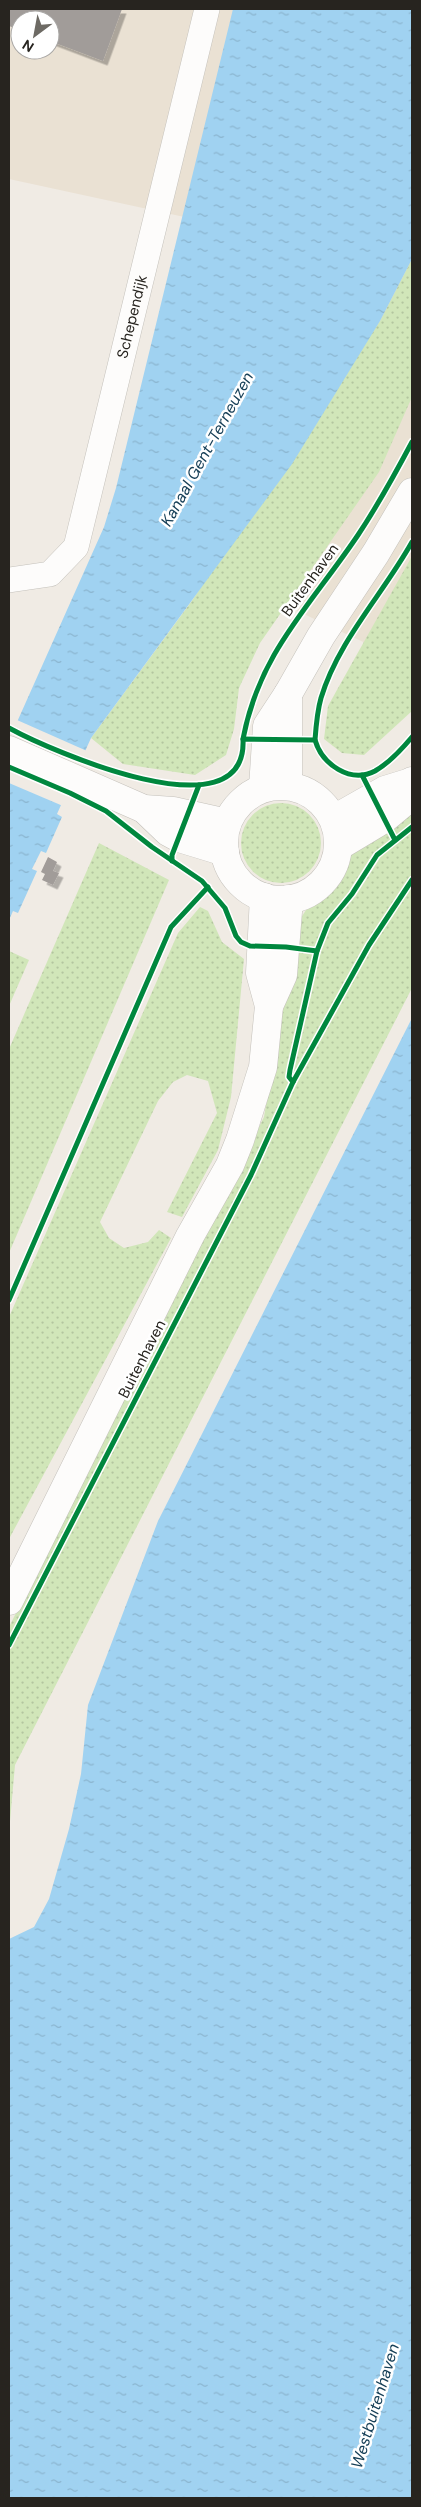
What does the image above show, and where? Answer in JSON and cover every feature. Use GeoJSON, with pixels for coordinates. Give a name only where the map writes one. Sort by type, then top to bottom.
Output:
{"type":"FeatureCollection","features":[{"type":"Feature","properties":{"kind":"main road"},"geometry":{"type":"LineString","coordinates":[[276,787],[267,726],[288,694],[307,657],[376,554],[412,492]]}},
{"type":"Feature","properties":{"kind":"main road"},"geometry":{"type":"LineString","coordinates":[[9,750],[144,809],[174,811],[227,823]]}},
{"type":"Feature","properties":{"kind":"main road"},"geometry":{"type":"LineString","coordinates":[[334,818],[385,790],[412,781]]}},
{"type":"Feature","properties":{"kind":"main road"},"geometry":{"type":"LineString","coordinates":[[339,846],[384,819],[402,804],[412,781]]}},
{"type":"Feature","properties":{"kind":"main road"},"geometry":{"type":"LineString","coordinates":[[276,787],[312,794],[323,802],[334,818],[339,846],[335,862],[322,883],[307,894],[276,898],[242,885],[234,875],[224,852],[224,832],[227,823],[241,801],[276,787]]}},
{"type":"Feature","properties":{"kind":"main road"},"geometry":{"type":"LineString","coordinates":[[144,809],[168,832],[178,838],[224,852]]}},
{"type":"Feature","properties":{"kind":"main road","name":"Buitenhaven"},"geometry":{"type":"LineString","coordinates":[[9,1601],[190,1236],[230,1165],[263,1067],[269,1006],[283,975],[276,898]]}},
{"type":"Feature","properties":{"kind":"street","name":"Schependijk"},"geometry":{"type":"LineString","coordinates":[[9,580],[50,574],[76,547],[207,9]]}},
{"type":"Feature","properties":{"kind":"shaded area"},"geometry":{"type":"Polygon","coordinates":[[[9,9],[412,9],[412,665],[134,534],[268,235],[9,179],[9,9]]]}},
{"type":"Feature","properties":{"kind":"green space"},"geometry":{"type":"Polygon","coordinates":[[[412,259],[412,397],[379,472],[260,643],[239,688],[234,729],[226,755],[195,775],[123,764],[91,738],[191,602],[380,321],[412,259]]]}},
{"type":"Feature","properties":{"kind":"green space"},"geometry":{"type":"Polygon","coordinates":[[[412,556],[412,711],[364,755],[342,753],[324,739],[328,706],[412,556]]]}},
{"type":"Feature","properties":{"kind":"green space"},"geometry":{"type":"Polygon","coordinates":[[[412,798],[412,988],[15,1765],[9,1833],[9,1627],[264,1117],[295,927],[308,907],[362,842],[412,798]]]}},
{"type":"Feature","properties":{"kind":"green space"},"geometry":{"type":"Polygon","coordinates":[[[281,803],[296,806],[309,815],[318,828],[321,843],[318,858],[309,871],[296,880],[281,883],[266,880],[253,871],[244,858],[241,843],[244,828],[253,815],[266,806],[281,803]]]}},
{"type":"Feature","properties":{"kind":"green space"},"geometry":{"type":"Polygon","coordinates":[[[99,843],[169,880],[9,1253],[9,1049],[99,843]]]}},
{"type":"Feature","properties":{"kind":"green space"},"geometry":{"type":"Polygon","coordinates":[[[200,907],[208,911],[222,942],[244,959],[231,1097],[218,1150],[182,1217],[167,1212],[217,1113],[208,1081],[187,1075],[173,1082],[158,1101],[100,1222],[109,1238],[124,1248],[148,1242],[159,1230],[171,1238],[9,1539],[9,1317],[178,933],[200,907]]]}},
{"type":"Feature","properties":{"kind":"green space"},"geometry":{"type":"Polygon","coordinates":[[[9,951],[29,960],[9,1006],[9,951]]]}},
{"type":"Feature","properties":{"kind":"water","name":"Kanaal Gent-Terneuzen"},"geometry":{"type":"Polygon","coordinates":[[[233,9],[412,9],[412,259],[380,321],[292,464],[91,738],[57,814],[62,817],[46,853],[41,851],[32,869],[37,871],[18,913],[13,911],[9,920],[9,740],[104,527],[116,488],[233,9]]]}},
{"type":"Feature","properties":{"kind":"water","name":"Westbuitenhaven"},"geometry":{"type":"Polygon","coordinates":[[[412,1018],[412,2498],[9,2498],[9,1939],[34,1927],[49,1899],[69,1829],[81,1774],[88,1705],[158,1521],[412,1018]]]}},
{"type":"Feature","properties":{"kind":"pier"},"geometry":{"type":"Polygon","coordinates":[[[17,720],[87,751],[63,806],[9,783],[9,739],[17,720]]]}},
{"type":"Feature","properties":{"kind":"building"},"geometry":{"type":"Polygon","coordinates":[[[9,9],[122,9],[103,61],[60,45],[60,10],[10,10],[9,26],[9,9]]]}},
{"type":"Feature","properties":{"kind":"building"},"geometry":{"type":"Polygon","coordinates":[[[48,857],[57,862],[53,871],[59,873],[53,885],[42,880],[45,874],[41,872],[48,857]]]}},
{"type":"Feature","properties":{"kind":"cycle path"},"geometry":{"type":"LineString","coordinates":[[243,739],[251,708],[261,681],[274,655],[365,524],[412,442]]}},
{"type":"Feature","properties":{"kind":"cycle path"},"geometry":{"type":"LineString","coordinates":[[315,740],[321,698],[338,657],[412,542]]}},
{"type":"Feature","properties":{"kind":"cycle path"},"geometry":{"type":"LineString","coordinates":[[9,728],[63,753],[102,767],[143,779],[182,785],[214,782],[236,768],[243,739],[315,740],[330,764],[347,773],[356,775],[366,774],[380,768],[395,756],[412,737]]}},
{"type":"Feature","properties":{"kind":"cycle path"},"geometry":{"type":"LineString","coordinates":[[9,767],[70,793],[106,811],[152,847],[202,881],[225,908],[236,936],[241,942],[250,946],[286,947],[317,951]]}},
{"type":"Feature","properties":{"kind":"cycle path"},"geometry":{"type":"LineString","coordinates":[[362,775],[395,840]]}},
{"type":"Feature","properties":{"kind":"cycle path"},"geometry":{"type":"LineString","coordinates":[[172,861],[172,855],[199,785]]}},
{"type":"Feature","properties":{"kind":"cycle path"},"geometry":{"type":"LineString","coordinates":[[293,1082],[289,1077],[290,1070],[317,951],[328,923],[352,894],[377,855],[412,827]]}},
{"type":"Feature","properties":{"kind":"cycle path"},"geometry":{"type":"LineString","coordinates":[[9,1645],[251,1175],[293,1082],[369,945],[412,880]]}},
{"type":"Feature","properties":{"kind":"cycle path"},"geometry":{"type":"LineString","coordinates":[[9,1300],[171,927],[208,887]]}}]}
